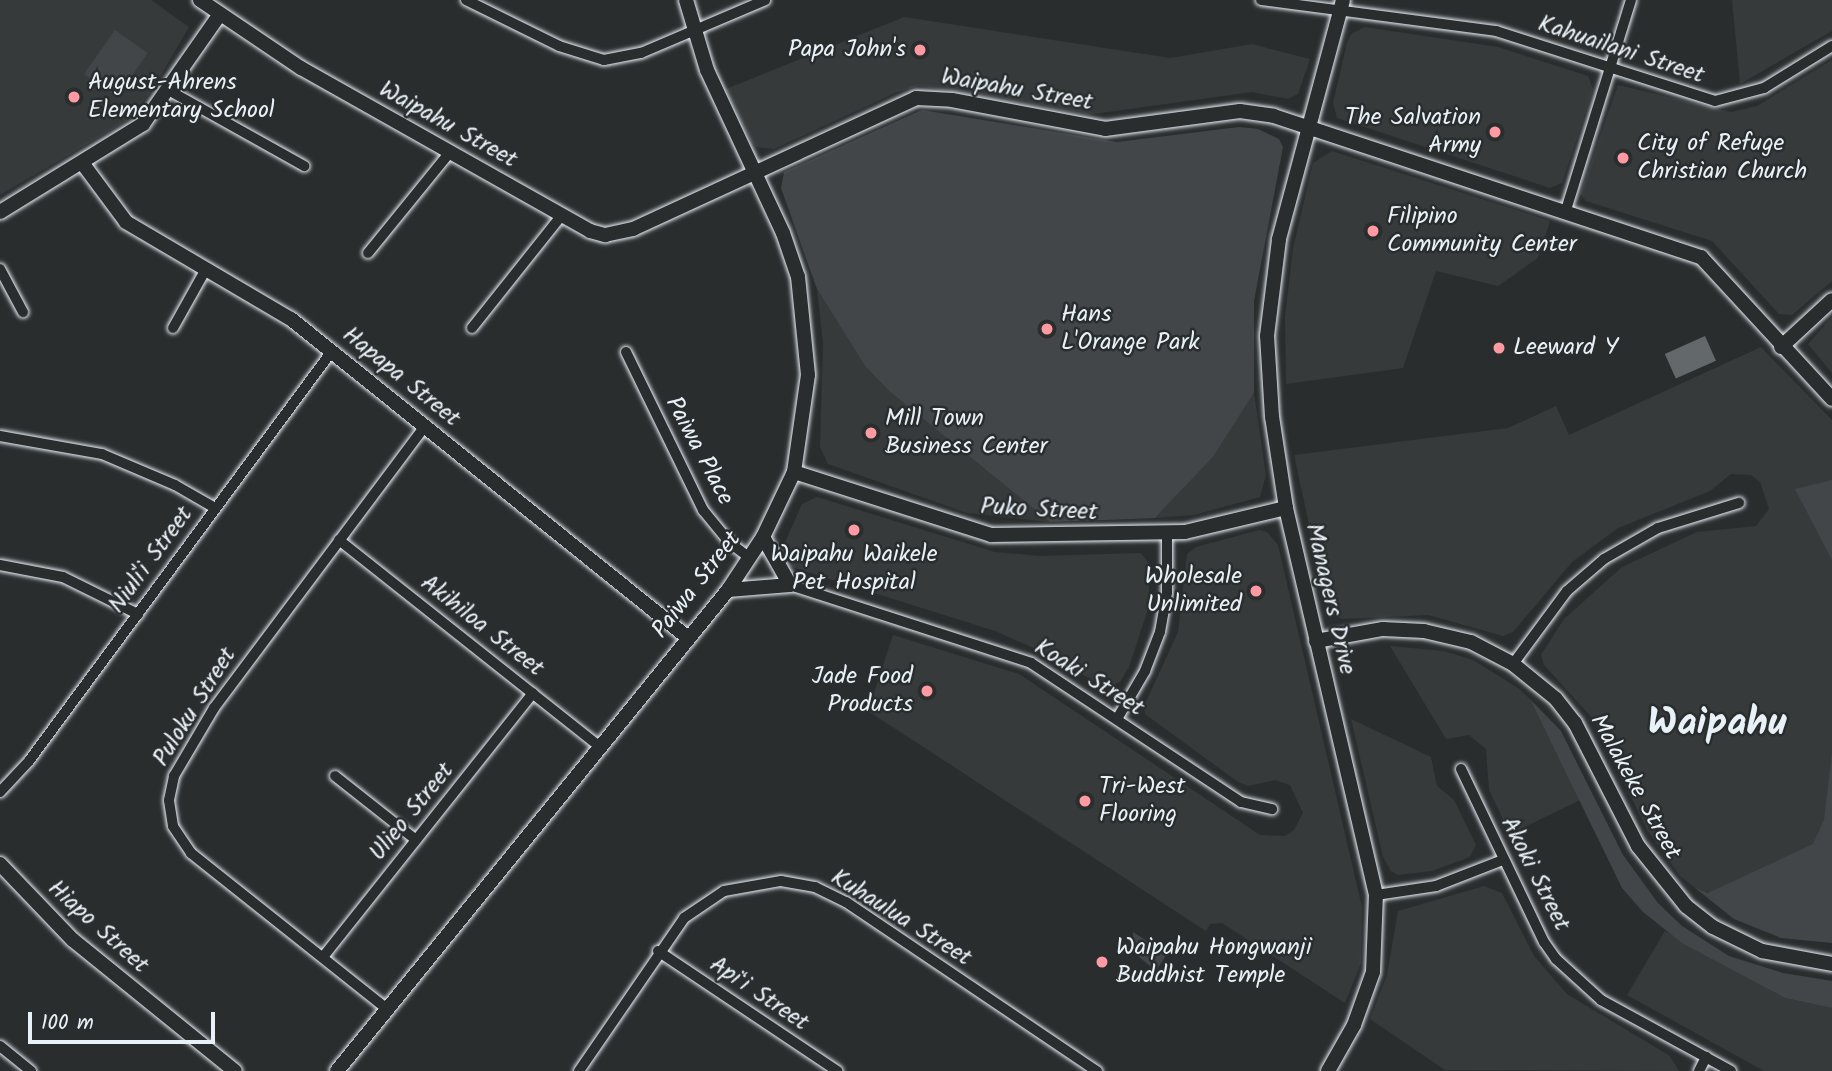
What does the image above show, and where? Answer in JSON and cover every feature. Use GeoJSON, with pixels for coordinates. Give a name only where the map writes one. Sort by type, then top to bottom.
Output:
{"type":"FeatureCollection","features":[{"type":"Feature","properties":{"kind":"street","name":"Waipahu Street"},"geometry":{"type":"LineString","coordinates":[[200,0],[219,7],[301,68],[590,231],[615,234],[901,103],[924,97],[1105,129],[1240,111],[1307,127],[1566,210],[1701,257],[1732,286],[1781,347],[1832,399]]}},
{"type":"Feature","properties":{"kind":"street"},"geometry":{"type":"LineString","coordinates":[[466,0],[586,58],[623,59],[765,0]]}},
{"type":"Feature","properties":{"kind":"street","name":"Paiwa Street"},"geometry":{"type":"LineString","coordinates":[[337,1071],[598,745],[728,590],[763,537],[794,472],[806,403],[805,312],[792,257],[725,112],[694,31],[686,0]]}},
{"type":"Feature","properties":{"kind":"street","name":"Kahuailani Street"},"geometry":{"type":"LineString","coordinates":[[1261,0],[1342,5],[1496,31],[1698,98],[1730,100],[1764,89],[1832,46]]}},
{"type":"Feature","properties":{"kind":"street"},"geometry":{"type":"LineString","coordinates":[[1566,210],[1631,0]]}},
{"type":"Feature","properties":{"kind":"street","name":"Managers Drive"},"geometry":{"type":"LineString","coordinates":[[1328,1071],[1354,1025],[1373,972],[1376,895],[1286,508],[1272,417],[1267,336],[1274,263],[1307,127],[1342,5]]}},
{"type":"Feature","properties":{"kind":"street"},"geometry":{"type":"LineString","coordinates":[[0,212],[129,136],[170,91],[219,7]]}},
{"type":"Feature","properties":{"kind":"street"},"geometry":{"type":"LineString","coordinates":[[170,91],[304,166]]}},
{"type":"Feature","properties":{"kind":"street"},"geometry":{"type":"LineString","coordinates":[[368,253],[450,152]]}},
{"type":"Feature","properties":{"kind":"street","name":"Hapapa Street"},"geometry":{"type":"LineString","coordinates":[[83,164],[125,222],[249,291],[332,351],[687,637]]}},
{"type":"Feature","properties":{"kind":"street"},"geometry":{"type":"LineString","coordinates":[[472,328],[562,215]]}},
{"type":"Feature","properties":{"kind":"street"},"geometry":{"type":"LineString","coordinates":[[0,269],[23,312]]}},
{"type":"Feature","properties":{"kind":"street"},"geometry":{"type":"LineString","coordinates":[[173,328],[206,269]]}},
{"type":"Feature","properties":{"kind":"street"},"geometry":{"type":"LineString","coordinates":[[1781,347],[1832,300]]}},
{"type":"Feature","properties":{"kind":"street","name":"Niuli'i Street"},"geometry":{"type":"LineString","coordinates":[[0,792],[29,761],[332,351]]}},
{"type":"Feature","properties":{"kind":"street","name":"Paiwa Place"},"geometry":{"type":"LineString","coordinates":[[626,352],[704,510],[730,543],[750,558]]}},
{"type":"Feature","properties":{"kind":"street","name":"Puloku Street"},"geometry":{"type":"LineString","coordinates":[[387,1009],[191,853],[173,826],[169,800],[174,776],[214,708],[425,426]]}},
{"type":"Feature","properties":{"kind":"street"},"geometry":{"type":"LineString","coordinates":[[0,436],[102,454],[175,485],[215,508]]}},
{"type":"Feature","properties":{"kind":"street","name":"Puko Street"},"geometry":{"type":"LineString","coordinates":[[794,472],[991,534],[1167,534],[1286,508]]}},
{"type":"Feature","properties":{"kind":"street"},"geometry":{"type":"LineString","coordinates":[[1513,664],[1560,598],[1604,559],[1658,528],[1739,503]]}},
{"type":"Feature","properties":{"kind":"street"},"geometry":{"type":"LineString","coordinates":[[1117,719],[1145,671],[1160,632],[1167,593],[1167,534]]}},
{"type":"Feature","properties":{"kind":"street"},"geometry":{"type":"LineString","coordinates":[[728,590],[790,585],[763,537]]}},
{"type":"Feature","properties":{"kind":"street","name":"Akihiloa Street"},"geometry":{"type":"LineString","coordinates":[[339,540],[598,745]]}},
{"type":"Feature","properties":{"kind":"street"},"geometry":{"type":"LineString","coordinates":[[0,565],[63,577],[138,614]]}},
{"type":"Feature","properties":{"kind":"street","name":"Koaki Street"},"geometry":{"type":"LineString","coordinates":[[790,585],[1009,653],[1053,675],[1241,802],[1272,809]]}},
{"type":"Feature","properties":{"kind":"street","name":"Malakeke Street"},"geometry":{"type":"LineString","coordinates":[[1317,642],[1382,629],[1424,631],[1471,642],[1513,664],[1556,699],[1575,723],[1638,846],[1686,906],[1713,927],[1749,946],[1832,964]]}},
{"type":"Feature","properties":{"kind":"street","name":"Ulieo Street"},"geometry":{"type":"LineString","coordinates":[[323,957],[534,693]]}},
{"type":"Feature","properties":{"kind":"street","name":"Akoki Street"},"geometry":{"type":"LineString","coordinates":[[1461,769],[1544,942],[1572,975],[1601,1000],[1731,1071]]}},
{"type":"Feature","properties":{"kind":"street"},"geometry":{"type":"LineString","coordinates":[[335,776],[416,840]]}},
{"type":"Feature","properties":{"kind":"street"},"geometry":{"type":"LineString","coordinates":[[1376,895],[1436,886],[1503,860]]}},
{"type":"Feature","properties":{"kind":"street","name":"Hiapo Street"},"geometry":{"type":"LineString","coordinates":[[0,864],[73,940],[235,1071]]}},
{"type":"Feature","properties":{"kind":"street","name":"Kuhaulua Street"},"geometry":{"type":"LineString","coordinates":[[581,1067],[658,951],[684,918],[715,895],[750,883],[799,883],[846,902],[1097,1071]]}},
{"type":"Feature","properties":{"kind":"street","name":"Apiʻi Street"},"geometry":{"type":"LineString","coordinates":[[658,951],[837,1071]]}},
{"type":"Feature","properties":{"kind":"street"},"geometry":{"type":"LineString","coordinates":[[0,1046],[31,1071]]}},
{"type":"Feature","properties":{"kind":"street"},"geometry":{"type":"LineString","coordinates":[[1699,1071],[1706,1057]]}},
{"type":"Feature","properties":{"kind":"street"},"geometry":{"type":"LineString","coordinates":[[581,1067],[595,1071]]}},
{"type":"Feature","properties":{"kind":"shaded area","name":"August-Ahrens Elementary School"},"geometry":{"type":"Polygon","coordinates":[[[0,0],[151,0],[189,27],[153,89],[128,120],[0,195],[0,0]]]}},
{"type":"Feature","properties":{"kind":"shaded area"},"geometry":{"type":"Polygon","coordinates":[[[1732,0],[1832,0],[1832,31],[1740,84],[1732,0]]]}},
{"type":"Feature","properties":{"kind":"shaded area"},"geometry":{"type":"Polygon","coordinates":[[[904,17],[1170,58],[1252,44],[1310,59],[1298,94],[1288,99],[1252,92],[1086,115],[919,86],[897,92],[774,149],[756,147],[726,89],[904,17]]]}},
{"type":"Feature","properties":{"kind":"shaded area"},"geometry":{"type":"Polygon","coordinates":[[[1365,27],[1498,47],[1588,76],[1593,89],[1562,183],[1550,188],[1337,118],[1333,103],[1347,42],[1352,33],[1365,27]]]}},
{"type":"Feature","properties":{"kind":"shaded area"},"geometry":{"type":"Polygon","coordinates":[[[115,30],[148,53],[117,97],[84,74],[115,30]]]}},
{"type":"Feature","properties":{"kind":"shaded area"},"geometry":{"type":"Polygon","coordinates":[[[1832,60],[1832,281],[1792,315],[1779,314],[1712,241],[1586,201],[1580,194],[1618,85],[1731,112],[1757,106],[1832,60]]]}},
{"type":"Feature","properties":{"kind":"shaded area","name":"Hans L'Orange Park"},"geometry":{"type":"Polygon","coordinates":[[[922,110],[1117,142],[1239,127],[1258,129],[1279,139],[1283,147],[1254,301],[1254,393],[1213,457],[1155,518],[1050,522],[889,391],[865,366],[817,289],[781,188],[784,172],[922,110]]]}},
{"type":"Feature","properties":{"kind":"shaded area"},"geometry":{"type":"Polygon","coordinates":[[[1332,151],[1550,221],[1538,258],[1498,286],[1436,271],[1403,368],[1286,384],[1285,317],[1293,248],[1313,163],[1332,151]]]}},
{"type":"Feature","properties":{"kind":"shaded area"},"geometry":{"type":"Polygon","coordinates":[[[817,289],[865,366],[889,391],[1050,522],[967,513],[828,464],[820,447],[823,343],[817,289]]]}},
{"type":"Feature","properties":{"kind":"shaded area"},"geometry":{"type":"Polygon","coordinates":[[[1832,317],[1832,373],[1808,344],[1832,317]]]}},
{"type":"Feature","properties":{"kind":"shaded area"},"geometry":{"type":"Polygon","coordinates":[[[1705,336],[1716,361],[1676,379],[1665,354],[1705,336]]]}},
{"type":"Feature","properties":{"kind":"shaded area"},"geometry":{"type":"Polygon","coordinates":[[[1761,347],[1832,420],[1832,845],[1740,905],[1694,887],[1680,876],[1647,830],[1594,720],[1544,665],[1541,655],[1564,619],[1622,567],[1697,532],[1756,526],[1769,509],[1760,482],[1751,475],[1731,474],[1710,491],[1618,528],[1572,562],[1513,632],[1503,636],[1428,615],[1342,619],[1328,612],[1294,455],[1508,428],[1556,406],[1569,435],[1761,347]]]}},
{"type":"Feature","properties":{"kind":"shaded area"},"geometry":{"type":"Polygon","coordinates":[[[1254,393],[1266,475],[1260,497],[1194,515],[1155,518],[1213,457],[1254,393]]]}},
{"type":"Feature","properties":{"kind":"shaded area"},"geometry":{"type":"Polygon","coordinates":[[[1832,480],[1832,560],[1795,489],[1832,480]]]}},
{"type":"Feature","properties":{"kind":"shaded area"},"geometry":{"type":"Polygon","coordinates":[[[817,497],[995,552],[1040,556],[1141,553],[1149,564],[1149,606],[1129,667],[1120,682],[1105,688],[1054,657],[995,631],[788,566],[782,549],[802,504],[817,497]]]}},
{"type":"Feature","properties":{"kind":"shaded area"},"geometry":{"type":"Polygon","coordinates":[[[1259,530],[1267,532],[1278,545],[1362,907],[1361,963],[1345,1003],[1222,923],[1210,924],[1206,931],[868,711],[893,635],[1019,674],[1260,835],[1285,836],[1294,830],[1303,813],[1290,785],[1275,780],[1248,786],[1238,782],[1145,714],[1144,706],[1178,632],[1187,554],[1196,547],[1259,530]]]}},
{"type":"Feature","properties":{"kind":"shaded area"},"geometry":{"type":"Polygon","coordinates":[[[1390,646],[1444,651],[1473,660],[1518,688],[1530,699],[1580,800],[1510,834],[1489,790],[1486,749],[1469,735],[1446,739],[1390,646]]]}},
{"type":"Feature","properties":{"kind":"shaded area"},"geometry":{"type":"Polygon","coordinates":[[[1530,699],[1561,731],[1623,855],[1658,903],[1682,926],[1729,956],[1783,973],[1832,981],[1832,1008],[1785,998],[1682,943],[1643,912],[1622,888],[1530,699]]]}},
{"type":"Feature","properties":{"kind":"shaded area"},"geometry":{"type":"Polygon","coordinates":[[[1351,719],[1431,757],[1437,786],[1454,800],[1476,845],[1470,857],[1432,871],[1398,875],[1391,871],[1383,857],[1351,719]]]}},
{"type":"Feature","properties":{"kind":"shaded area"},"geometry":{"type":"Polygon","coordinates":[[[1832,753],[1832,943],[1781,938],[1734,919],[1694,887],[1708,893],[1813,844],[1824,820],[1832,753]]]}},
{"type":"Feature","properties":{"kind":"shaded area"},"geometry":{"type":"Polygon","coordinates":[[[1484,886],[1502,893],[1534,956],[1567,994],[1670,1056],[1679,1071],[1445,1070],[1370,1019],[1387,975],[1398,911],[1484,886]]]}},
{"type":"Feature","properties":{"kind":"shaded area"},"geometry":{"type":"Polygon","coordinates":[[[1665,931],[1785,998],[1832,1008],[1832,1071],[1764,1071],[1627,995],[1665,931]]]}},
{"type":"Feature","properties":{"kind":"shaded area"},"geometry":{"type":"Polygon","coordinates":[[[1133,932],[1167,954],[1156,971],[1132,951],[1133,932]]]}},
{"type":"Feature","properties":{"kind":"place","name":"Papa John's"},"geometry":{"type":"Point","coordinates":[920,50]}},
{"type":"Feature","properties":{"kind":"place","name":"August-Ahrens Elementary School"},"geometry":{"type":"Point","coordinates":[74,97]}},
{"type":"Feature","properties":{"kind":"place","name":"The Salvation Army"},"geometry":{"type":"Point","coordinates":[1495,132]}},
{"type":"Feature","properties":{"kind":"place","name":"City of Refuge Christian Church"},"geometry":{"type":"Point","coordinates":[1623,158]}},
{"type":"Feature","properties":{"kind":"place","name":"Filipino Community Center"},"geometry":{"type":"Point","coordinates":[1373,231]}},
{"type":"Feature","properties":{"kind":"place","name":"Hans L'Orange Park"},"geometry":{"type":"Point","coordinates":[1047,329]}},
{"type":"Feature","properties":{"kind":"place","name":"Leeward Y"},"geometry":{"type":"Point","coordinates":[1499,348]}},
{"type":"Feature","properties":{"kind":"place","name":"Mill Town Business Center"},"geometry":{"type":"Point","coordinates":[871,433]}},
{"type":"Feature","properties":{"kind":"place","name":"Waipahu Waikele Pet Hospital"},"geometry":{"type":"Point","coordinates":[854,530]}},
{"type":"Feature","properties":{"kind":"place","name":"Wholesale Unlimited"},"geometry":{"type":"Point","coordinates":[1256,591]}},
{"type":"Feature","properties":{"kind":"place","name":"Jade Food Products"},"geometry":{"type":"Point","coordinates":[927,691]}},
{"type":"Feature","properties":{"kind":"place","name":"Tri-West Flooring"},"geometry":{"type":"Point","coordinates":[1085,801]}},
{"type":"Feature","properties":{"kind":"place","name":"Waipahu Hongwanji Buddhist Temple"},"geometry":{"type":"Point","coordinates":[1102,962]}},
{"type":"Feature","properties":{"kind":"district","name":"Waipahu"},"geometry":{"type":"Point","coordinates":[1717,725]}}]}
